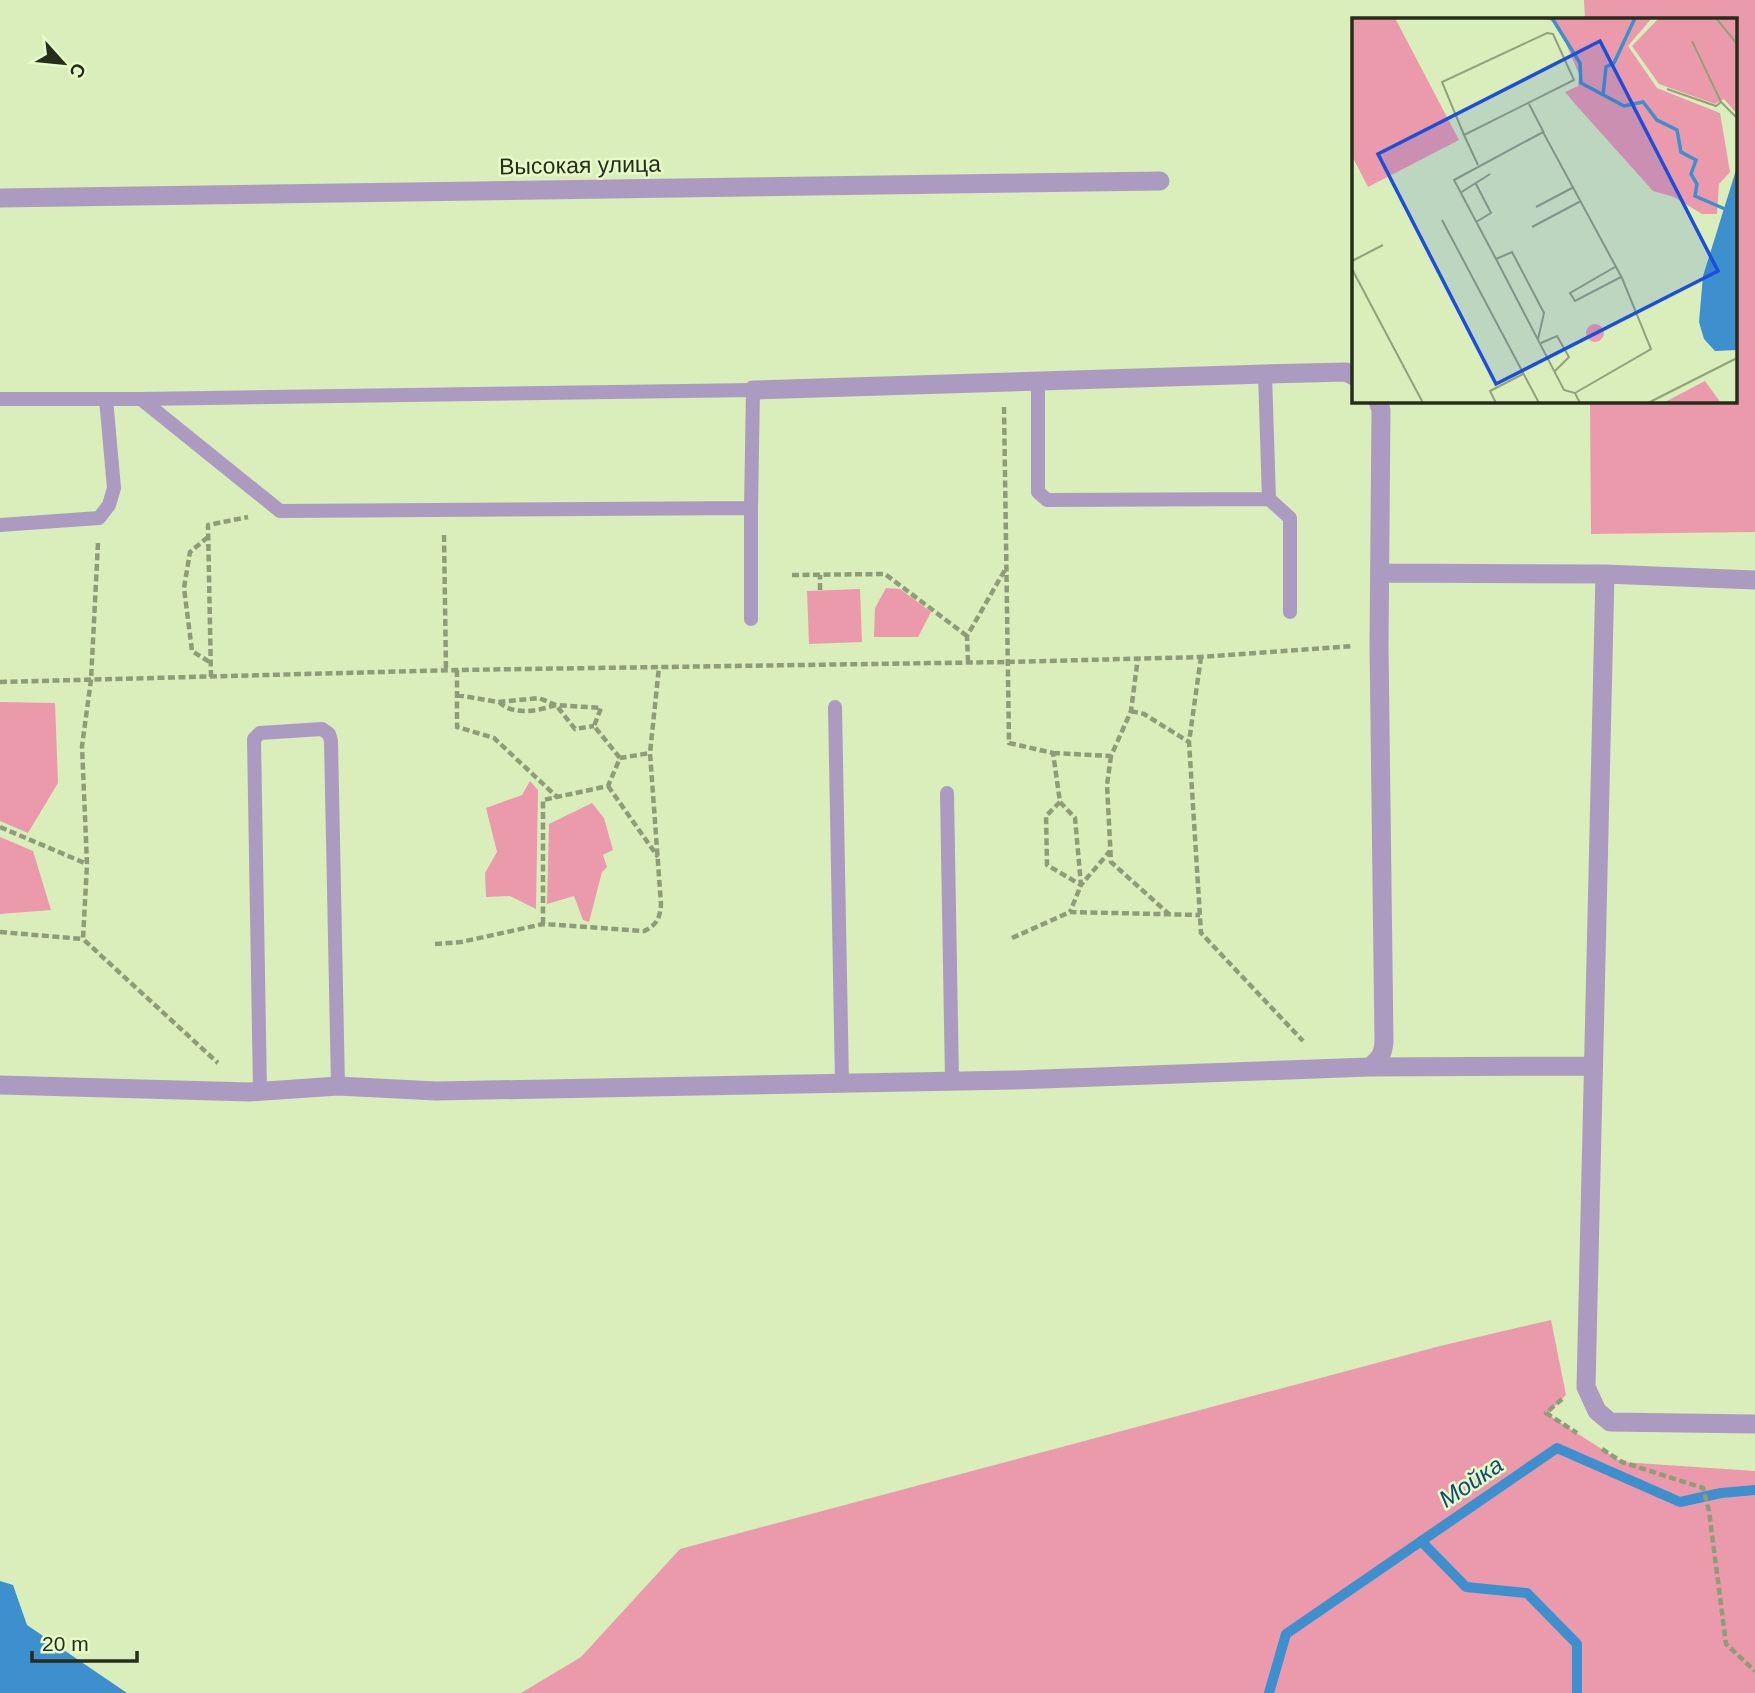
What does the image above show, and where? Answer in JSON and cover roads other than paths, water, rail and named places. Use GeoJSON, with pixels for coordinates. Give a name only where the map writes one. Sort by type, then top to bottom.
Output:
{"type":"FeatureCollection","features":[{"type":"Feature","properties":{"kind":"street","name":"Высокая улица"},"geometry":{"type":"LineString","coordinates":[[0,198],[1160,181]]}},
{"type":"Feature","properties":{"kind":"street"},"geometry":{"type":"LineString","coordinates":[[753,390],[1265,374],[1346,372],[1352,375]]}},
{"type":"Feature","properties":{"kind":"street"},"geometry":{"type":"LineString","coordinates":[[1369,1067],[1378,1061],[1384,1042],[1379,645],[1381,410],[1378,402]]}},
{"type":"Feature","properties":{"kind":"street"},"geometry":{"type":"LineString","coordinates":[[1380,573],[1605,574],[1755,580]]}},
{"type":"Feature","properties":{"kind":"street"},"geometry":{"type":"LineString","coordinates":[[1605,574],[1586,1387],[1597,1411],[1610,1422],[1755,1424]]}},
{"type":"Feature","properties":{"kind":"street"},"geometry":{"type":"LineString","coordinates":[[0,1085],[255,1091],[338,1086],[436,1091],[952,1081],[1369,1067],[1593,1066]]}},
{"type":"Feature","properties":{"kind":"lane"},"geometry":{"type":"LineString","coordinates":[[1265,374],[1269,499]]}},
{"type":"Feature","properties":{"kind":"lane"},"geometry":{"type":"LineString","coordinates":[[1038,382],[1038,492],[1047,500],[1269,499],[1290,518],[1290,612]]}},
{"type":"Feature","properties":{"kind":"lane"},"geometry":{"type":"LineString","coordinates":[[0,399],[753,390],[751,619]]}},
{"type":"Feature","properties":{"kind":"lane"},"geometry":{"type":"LineString","coordinates":[[0,525],[99,518],[109,505],[114,488],[106,399]]}},
{"type":"Feature","properties":{"kind":"lane"},"geometry":{"type":"LineString","coordinates":[[141,399],[280,511],[751,508]]}},
{"type":"Feature","properties":{"kind":"lane"},"geometry":{"type":"LineString","coordinates":[[835,707],[842,1083]]}},
{"type":"Feature","properties":{"kind":"lane"},"geometry":{"type":"LineString","coordinates":[[255,1091],[254,739],[260,733],[322,729],[329,734],[331,741],[338,1086]]}},
{"type":"Feature","properties":{"kind":"lane"},"geometry":{"type":"LineString","coordinates":[[947,793],[952,1081]]}},
{"type":"Feature","properties":{"kind":"water"},"geometry":{"type":"Polygon","coordinates":[[[0,1581],[13,1585],[27,1625],[127,1693],[0,1693],[0,1581]]]}},
{"type":"Feature","properties":{"kind":"waterway","name":"Мойка"},"geometry":{"type":"LineString","coordinates":[[1269,1693],[1286,1634],[1557,1448],[1680,1502],[1721,1493],[1755,1490]]}},
{"type":"Feature","properties":{"kind":"waterway"},"geometry":{"type":"LineString","coordinates":[[1421,1541],[1466,1587],[1527,1593],[1577,1644],[1577,1693]]}}]}
